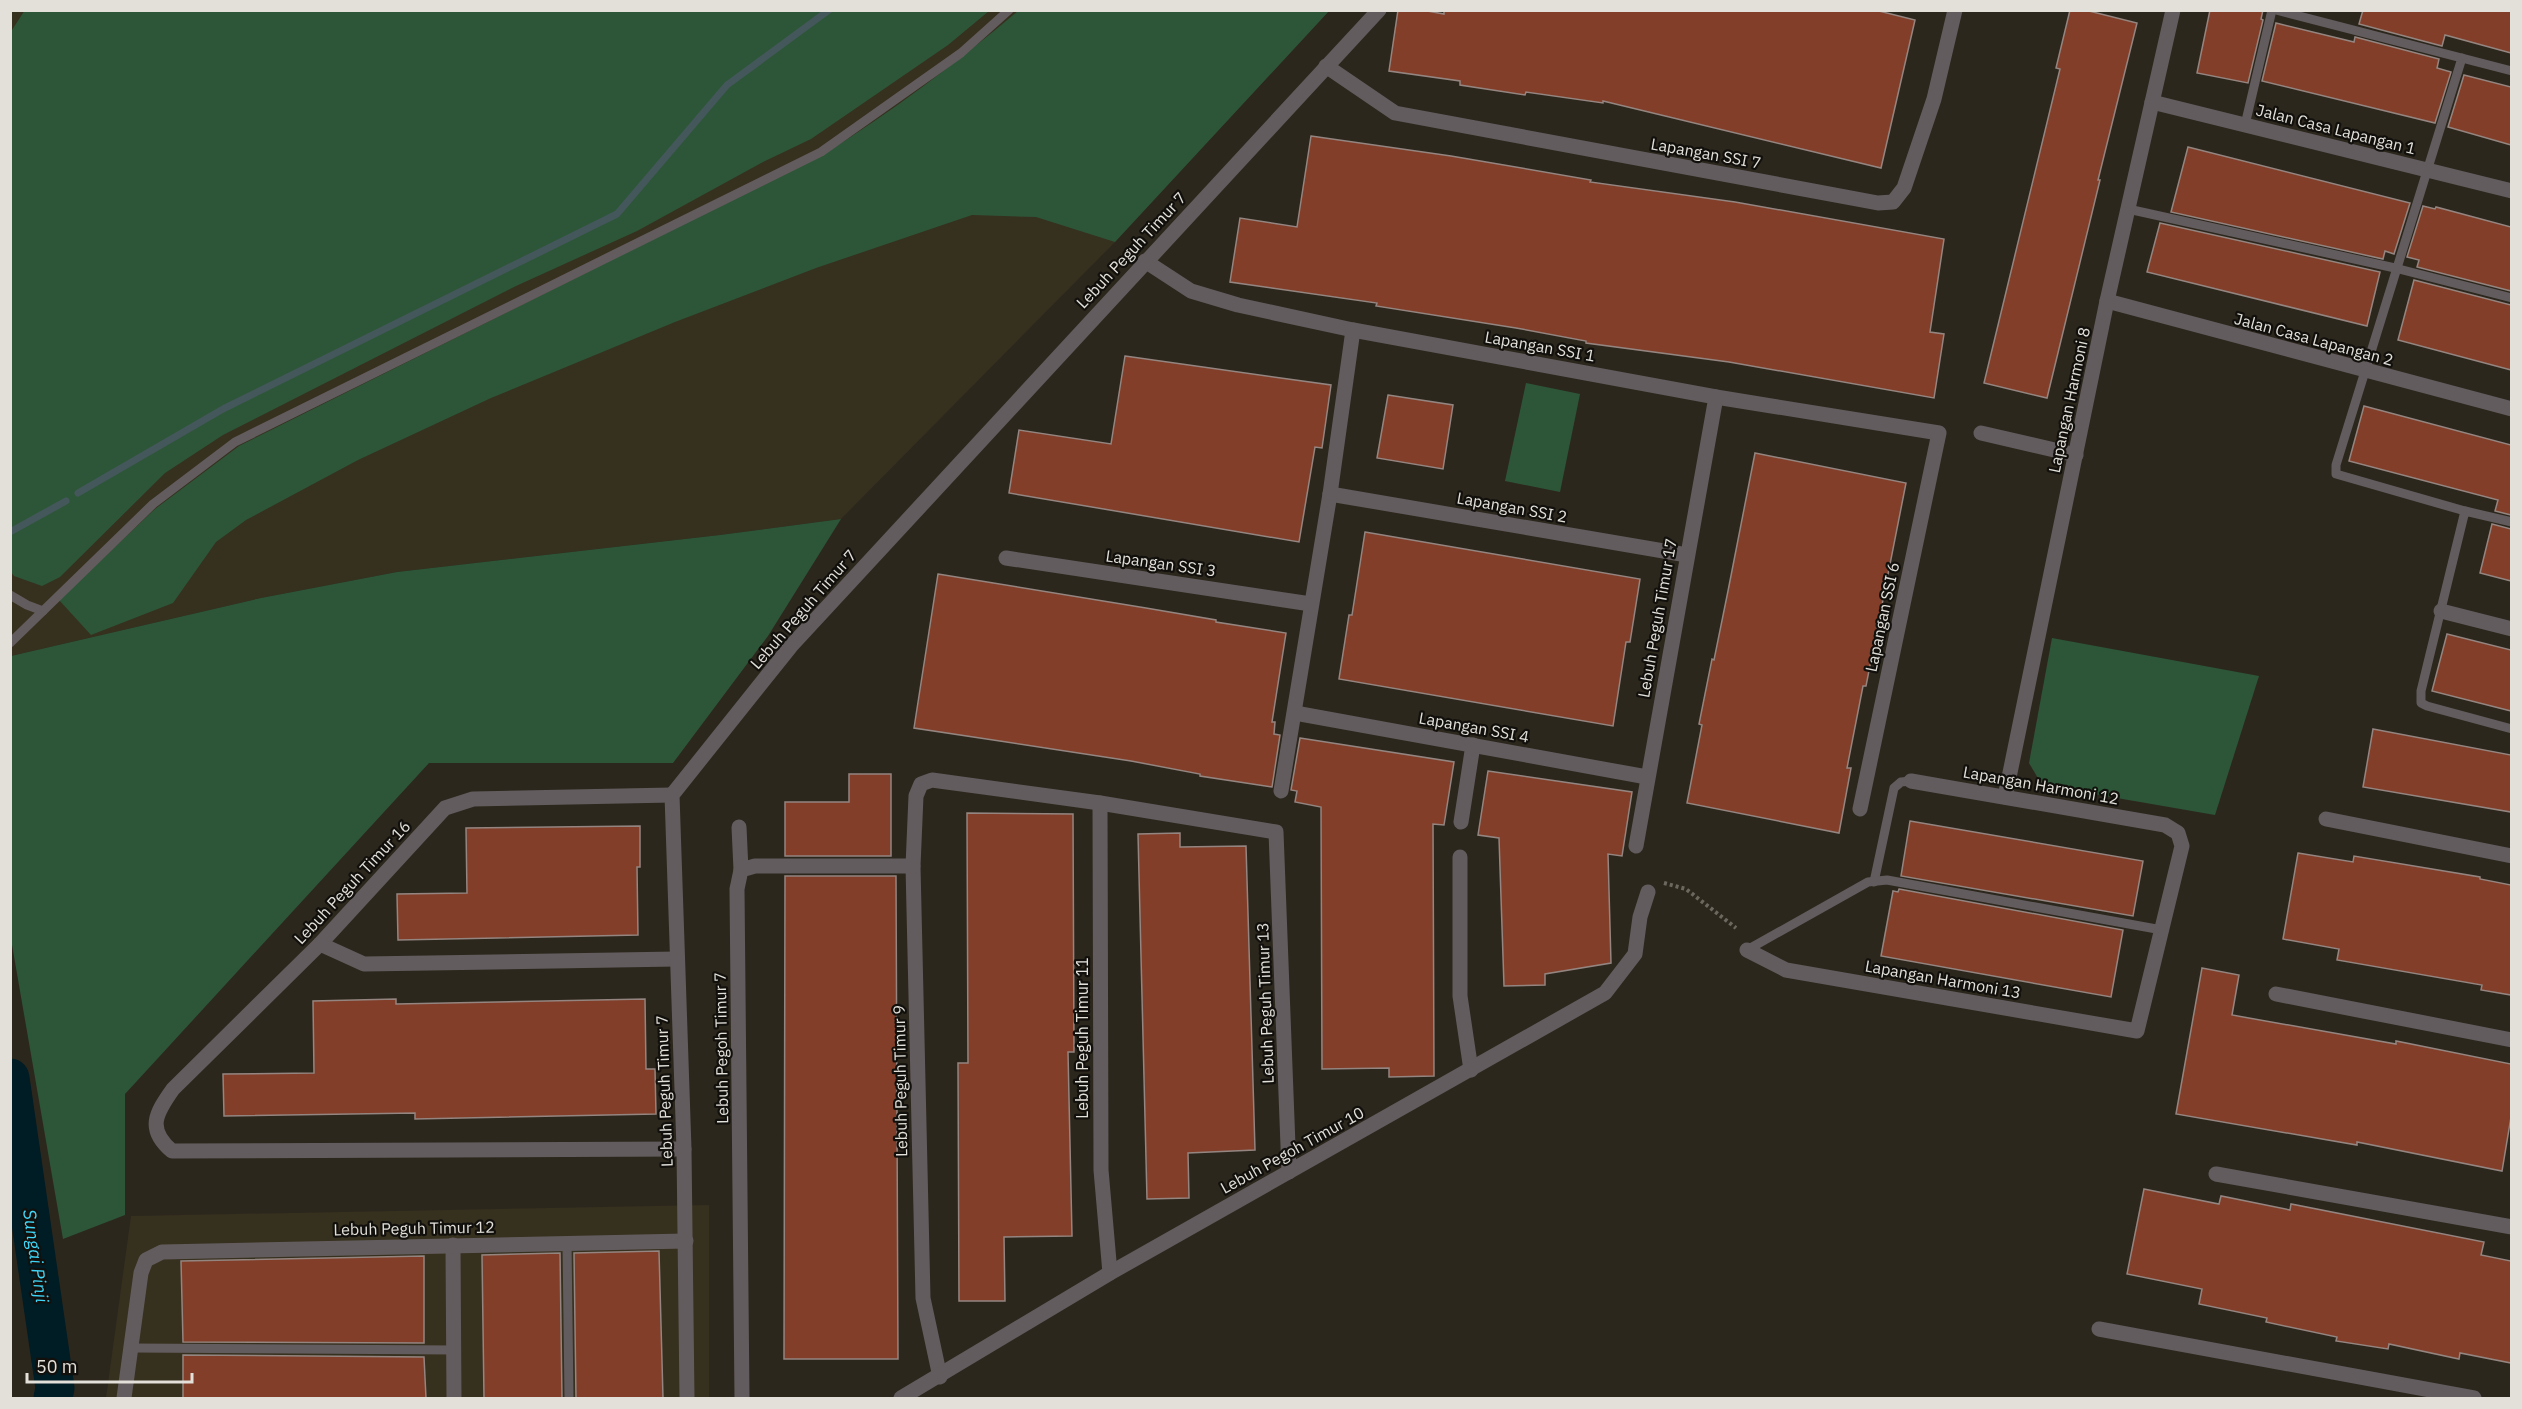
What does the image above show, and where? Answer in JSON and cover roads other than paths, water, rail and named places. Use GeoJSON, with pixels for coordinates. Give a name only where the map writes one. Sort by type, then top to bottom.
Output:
{"type":"FeatureCollection","features":[{"type":"Feature","properties":{"kind":"street","name":"Lebuh Peguh Timur 7"},"geometry":{"type":"LineString","coordinates":[[687,1398],[684,1149],[672,795],[791,646],[1379,10]]}},
{"type":"Feature","properties":{"kind":"street","name":"Lapangan SSI 7"},"geometry":{"type":"LineString","coordinates":[[1326,66],[1395,113],[1878,203],[1893,202],[1904,188],[1934,99],[1955,10]]}},
{"type":"Feature","properties":{"kind":"street","name":"Lapangan Harmoni 8"},"geometry":{"type":"LineString","coordinates":[[2005,797],[2107,301],[2173,10]]}},
{"type":"Feature","properties":{"kind":"street","name":"Jalan Casa Lapangan 1"},"geometry":{"type":"LineString","coordinates":[[2152,102],[2511,191]]}},
{"type":"Feature","properties":{"kind":"street","name":"Lapangan SSI 1"},"geometry":{"type":"LineString","coordinates":[[1145,261],[1191,291],[1238,305],[1353,330],[1716,397],[1938,433]]}},
{"type":"Feature","properties":{"kind":"street","name":"Jalan Casa Lapangan 2"},"geometry":{"type":"LineString","coordinates":[[2107,301],[2365,372],[2511,409]]}},
{"type":"Feature","properties":{"kind":"street"},"geometry":{"type":"LineString","coordinates":[[1281,791],[1330,494],[1353,330]]}},
{"type":"Feature","properties":{"kind":"street","name":"Lebuh Peguh Timur 17"},"geometry":{"type":"LineString","coordinates":[[1636,846],[1716,397]]}},
{"type":"Feature","properties":{"kind":"street","name":"Lapangan SSI 6"},"geometry":{"type":"LineString","coordinates":[[1860,809],[1938,433]]}},
{"type":"Feature","properties":{"kind":"street"},"geometry":{"type":"LineString","coordinates":[[1981,433],[2076,455]]}},
{"type":"Feature","properties":{"kind":"street","name":"Lapangan SSI 2"},"geometry":{"type":"LineString","coordinates":[[1330,494],[1687,555]]}},
{"type":"Feature","properties":{"kind":"street","name":"Lapangan SSI 3"},"geometry":{"type":"LineString","coordinates":[[1006,558],[1311,604]]}},
{"type":"Feature","properties":{"kind":"street"},"geometry":{"type":"LineString","coordinates":[[2441,611],[2511,628]]}},
{"type":"Feature","properties":{"kind":"street","name":"Lapangan SSI 4"},"geometry":{"type":"LineString","coordinates":[[1295,713],[1647,777]]}},
{"type":"Feature","properties":{"kind":"street"},"geometry":{"type":"LineString","coordinates":[[1461,822],[1473,745]]}},
{"type":"Feature","properties":{"kind":"street","name":"Lebuh Peguh Timur 9"},"geometry":{"type":"LineString","coordinates":[[940,1377],[923,1298],[913,866],[916,796],[921,784],[932,780],[1100,803]]}},
{"type":"Feature","properties":{"kind":"street","name":"Lapangan Harmoni 12"},"geometry":{"type":"LineString","coordinates":[[1911,781],[2165,825],[2178,833],[2182,846],[2162,930]]}},
{"type":"Feature","properties":{"kind":"street","name":"Lebuh Peguh Timur 16"},"geometry":{"type":"LineString","coordinates":[[672,795],[473,799],[445,808],[320,944],[173,1089],[160,1107],[155,1127],[161,1142],[172,1151],[684,1149]]}},
{"type":"Feature","properties":{"kind":"street","name":"Lebuh Peguh Timur 13"},"geometry":{"type":"LineString","coordinates":[[1100,803],[1276,832],[1289,1172]]}},
{"type":"Feature","properties":{"kind":"street","name":"Lebuh Peguh Timur 11"},"geometry":{"type":"LineString","coordinates":[[1100,803],[1101,1170],[1110,1273]]}},
{"type":"Feature","properties":{"kind":"street"},"geometry":{"type":"LineString","coordinates":[[2326,819],[2511,856]]}},
{"type":"Feature","properties":{"kind":"street","name":"Lebuh Pegoh Timur 7"},"geometry":{"type":"LineString","coordinates":[[739,827],[741,870],[737,889],[742,1398]]}},
{"type":"Feature","properties":{"kind":"street"},"geometry":{"type":"LineString","coordinates":[[1460,857],[1460,996],[1471,1070]]}},
{"type":"Feature","properties":{"kind":"street"},"geometry":{"type":"LineString","coordinates":[[741,870],[755,866],[913,866]]}},
{"type":"Feature","properties":{"kind":"street","name":"Lebuh Pegoh Timur 10"},"geometry":{"type":"LineString","coordinates":[[901,1398],[940,1377],[1110,1273],[1605,993],[1635,954],[1640,917],[1648,892]]}},
{"type":"Feature","properties":{"kind":"street","name":"Lapangan Harmoni 13"},"geometry":{"type":"LineString","coordinates":[[1747,950],[1786,970],[2137,1030],[2162,930]]}},
{"type":"Feature","properties":{"kind":"street"},"geometry":{"type":"LineString","coordinates":[[320,944],[364,964],[677,959]]}},
{"type":"Feature","properties":{"kind":"street"},"geometry":{"type":"LineString","coordinates":[[2276,994],[2511,1040]]}},
{"type":"Feature","properties":{"kind":"street"},"geometry":{"type":"LineString","coordinates":[[2216,1173],[2511,1227]]}},
{"type":"Feature","properties":{"kind":"street","name":"Lebuh Peguh Timur 12"},"geometry":{"type":"LineString","coordinates":[[132,1348],[141,1274],[146,1260],[162,1252],[686,1241]]}},
{"type":"Feature","properties":{"kind":"street"},"geometry":{"type":"LineString","coordinates":[[453,1245],[454,1398]]}},
{"type":"Feature","properties":{"kind":"street"},"geometry":{"type":"LineString","coordinates":[[2099,1329],[2474,1398]]}},
{"type":"Feature","properties":{"kind":"street"},"geometry":{"type":"LineString","coordinates":[[124,1398],[132,1348]]}},
{"type":"Feature","properties":{"kind":"lane"},"geometry":{"type":"LineString","coordinates":[[10,642],[153,504],[235,442],[821,152],[961,53],[1009,10]]}},
{"type":"Feature","properties":{"kind":"lane"},"geometry":{"type":"LineString","coordinates":[[2245,125],[2274,10],[2511,71]]}},
{"type":"Feature","properties":{"kind":"lane"},"geometry":{"type":"LineString","coordinates":[[2462,58],[2336,465],[2336,474],[2511,522]]}},
{"type":"Feature","properties":{"kind":"lane"},"geometry":{"type":"LineString","coordinates":[[2128,208],[2396,268],[2511,298]]}},
{"type":"Feature","properties":{"kind":"lane"},"geometry":{"type":"LineString","coordinates":[[2465,511],[2421,691],[2421,702],[2427,706],[2511,729]]}},
{"type":"Feature","properties":{"kind":"lane"},"geometry":{"type":"LineString","coordinates":[[10,595],[43,611]]}},
{"type":"Feature","properties":{"kind":"lane"},"geometry":{"type":"LineString","coordinates":[[1874,882],[1894,788],[1901,782],[1911,781]]}},
{"type":"Feature","properties":{"kind":"lane"},"geometry":{"type":"LineString","coordinates":[[1747,950],[1868,882],[1887,880],[2162,930]]}},
{"type":"Feature","properties":{"kind":"lane"},"geometry":{"type":"LineString","coordinates":[[567,1243],[569,1398]]}},
{"type":"Feature","properties":{"kind":"lane"},"geometry":{"type":"LineString","coordinates":[[132,1348],[454,1350]]}},
{"type":"Feature","properties":{"kind":"waterway"},"geometry":{"type":"LineString","coordinates":[[78,493],[223,409],[617,214],[727,85],[829,10]]}},
{"type":"Feature","properties":{"kind":"waterway"},"geometry":{"type":"LineString","coordinates":[[10,532],[66,501]]}},
{"type":"Feature","properties":{"kind":"waterway","name":"Sungai Pinji"},"geometry":{"type":"LineString","coordinates":[[10,1078],[55,1388],[53,1398]]}}]}
